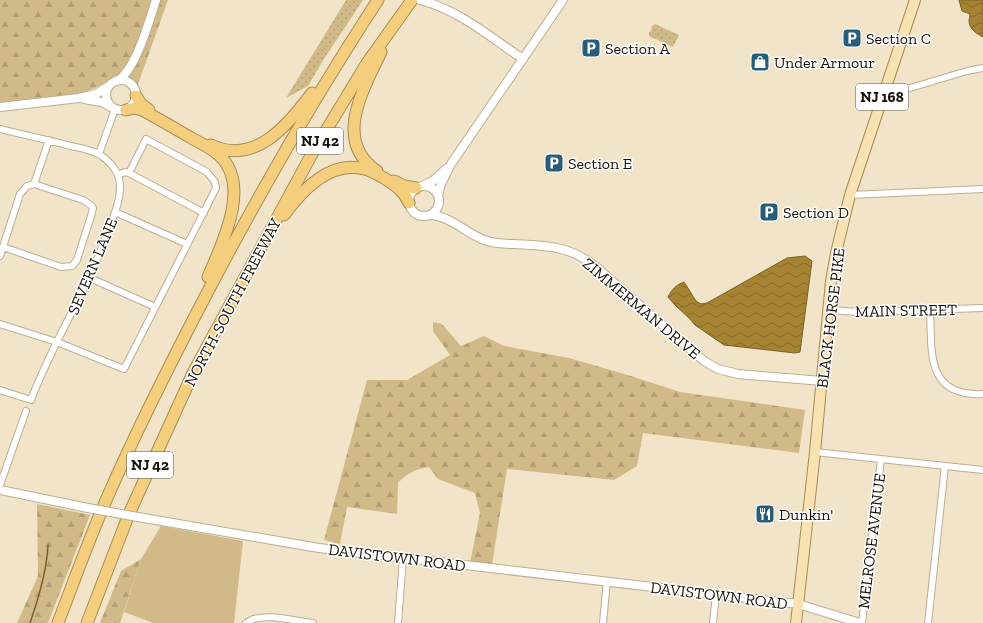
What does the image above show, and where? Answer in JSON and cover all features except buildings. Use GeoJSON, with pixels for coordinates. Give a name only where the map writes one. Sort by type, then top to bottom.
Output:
{"type":"FeatureCollection","features":[{"type":"Feature","properties":{"kind":"highway","name":"NORTH-SOUTH FREEWAY"},"geometry":{"type":"LineString","coordinates":[[58,623],[107,499],[145,414],[192,321],[265,185],[345,50],[378,0]]}},
{"type":"Feature","properties":{"kind":"highway","name":"NORTH-SOUTH FREEWAY"},"geometry":{"type":"LineString","coordinates":[[87,623],[129,514],[194,371],[313,152],[367,63],[412,0]]}},
{"type":"Feature","properties":{"kind":"highway"},"geometry":{"type":"LineString","coordinates":[[397,21],[358,102],[355,118],[355,138],[360,152],[374,169],[399,184],[420,186]]}},
{"type":"Feature","properties":{"kind":"highway"},"geometry":{"type":"LineString","coordinates":[[135,91],[141,104],[212,146],[227,151],[244,150],[254,148],[268,140],[288,122],[345,50]]}},
{"type":"Feature","properties":{"kind":"highway"},"geometry":{"type":"LineString","coordinates":[[117,109],[136,108],[142,110],[211,149],[225,161],[230,171],[234,186],[232,215],[224,241],[207,279],[192,321]]}},
{"type":"Feature","properties":{"kind":"highway"},"geometry":{"type":"LineString","coordinates":[[251,265],[286,213],[303,192],[313,182],[334,171],[351,167],[366,169],[399,188],[409,203]]}},
{"type":"Feature","properties":{"kind":"main road","name":"BLACK HORSE PIKE"},"geometry":{"type":"LineString","coordinates":[[796,623],[815,452],[831,281],[836,254],[850,195],[915,0]]}},
{"type":"Feature","properties":{"kind":"street"},"geometry":{"type":"LineString","coordinates":[[0,107],[79,98],[96,94],[117,81],[124,76],[132,64],[156,0]]}},
{"type":"Feature","properties":{"kind":"street"},"geometry":{"type":"LineString","coordinates":[[420,0],[446,8],[465,19],[523,60]]}},
{"type":"Feature","properties":{"kind":"street"},"geometry":{"type":"LineString","coordinates":[[451,164],[433,181],[420,186],[410,194],[409,203],[418,215],[432,215],[438,208],[441,184],[451,164],[564,0]]}},
{"type":"Feature","properties":{"kind":"street"},"geometry":{"type":"LineString","coordinates":[[79,98],[99,101],[117,109],[133,104],[135,91],[132,64]]}},
{"type":"Feature","properties":{"kind":"street"},"geometry":{"type":"LineString","coordinates":[[885,89],[900,91],[967,71],[983,68]]}},
{"type":"Feature","properties":{"kind":"street"},"geometry":{"type":"LineString","coordinates":[[117,81],[125,81],[135,91]]}},
{"type":"Feature","properties":{"kind":"street"},"geometry":{"type":"LineString","coordinates":[[108,86],[106,97],[108,103],[117,109]]}},
{"type":"Feature","properties":{"kind":"street"},"geometry":{"type":"LineString","coordinates":[[99,154],[117,109]]}},
{"type":"Feature","properties":{"kind":"street"},"geometry":{"type":"LineString","coordinates":[[0,129],[49,140],[99,154],[114,168],[118,175],[125,172],[129,173],[204,213]]}},
{"type":"Feature","properties":{"kind":"street"},"geometry":{"type":"LineString","coordinates":[[0,324],[57,342],[124,369],[216,188],[212,176],[207,172],[146,139],[129,173]]}},
{"type":"Feature","properties":{"kind":"street"},"geometry":{"type":"LineString","coordinates":[[34,184],[49,140]]}},
{"type":"Feature","properties":{"kind":"street","name":"SEVERN LANE"},"geometry":{"type":"LineString","coordinates":[[0,390],[31,400],[41,372],[90,278],[102,250],[115,212],[120,190],[118,175]]}},
{"type":"Feature","properties":{"kind":"street"},"geometry":{"type":"LineString","coordinates":[[0,256],[20,194],[27,186],[34,184],[83,200],[93,208],[77,260],[72,266],[61,267],[3,247]]}},
{"type":"Feature","properties":{"kind":"street"},"geometry":{"type":"LineString","coordinates":[[420,186],[434,188],[439,199]]}},
{"type":"Feature","properties":{"kind":"street"},"geometry":{"type":"LineString","coordinates":[[850,195],[983,189]]}},
{"type":"Feature","properties":{"kind":"street","name":"ZIMMERMAN DRIVE"},"geometry":{"type":"LineString","coordinates":[[439,199],[447,214],[464,229]]}},
{"type":"Feature","properties":{"kind":"street"},"geometry":{"type":"LineString","coordinates":[[115,212],[187,244]]}},
{"type":"Feature","properties":{"kind":"street","name":"ZIMMERMAN DRIVE"},"geometry":{"type":"LineString","coordinates":[[432,215],[442,217],[473,235],[492,242],[559,248],[582,257],[595,266],[695,354],[718,369],[738,374],[822,381]]}},
{"type":"Feature","properties":{"kind":"street"},"geometry":{"type":"LineString","coordinates":[[90,278],[155,307]]}},
{"type":"Feature","properties":{"kind":"street","name":"MAIN STREET"},"geometry":{"type":"LineString","coordinates":[[828,310],[859,312],[983,308]]}},
{"type":"Feature","properties":{"kind":"street"},"geometry":{"type":"LineString","coordinates":[[930,310],[933,361],[938,376],[949,386],[960,392],[983,394]]}},
{"type":"Feature","properties":{"kind":"street"},"geometry":{"type":"LineString","coordinates":[[0,485],[26,411]]}},
{"type":"Feature","properties":{"kind":"street"},"geometry":{"type":"LineString","coordinates":[[815,452],[983,470]]}},
{"type":"Feature","properties":{"kind":"street","name":"MELROSE AVENUE"},"geometry":{"type":"LineString","coordinates":[[861,623],[880,459]]}},
{"type":"Feature","properties":{"kind":"street"},"geometry":{"type":"LineString","coordinates":[[928,623],[945,466]]}},
{"type":"Feature","properties":{"kind":"street","name":"DAVISTOWN ROAD"},"geometry":{"type":"LineString","coordinates":[[0,490],[88,508],[319,548],[798,604],[861,623]]}},
{"type":"Feature","properties":{"kind":"street"},"geometry":{"type":"LineString","coordinates":[[398,623],[402,558]]}},
{"type":"Feature","properties":{"kind":"street"},"geometry":{"type":"LineString","coordinates":[[603,623],[607,581]]}},
{"type":"Feature","properties":{"kind":"street"},"geometry":{"type":"LineString","coordinates":[[713,623],[716,594]]}},
{"type":"Feature","properties":{"kind":"street"},"geometry":{"type":"LineString","coordinates":[[246,623],[251,619],[268,617],[313,623]]}},
{"type":"Feature","properties":{"kind":"green space"},"geometry":{"type":"Polygon","coordinates":[[[0,0],[168,0],[137,87],[115,76],[99,86],[81,94],[0,104],[0,0]]]}},
{"type":"Feature","properties":{"kind":"green space"},"geometry":{"type":"Polygon","coordinates":[[[346,0],[363,0],[308,86],[286,98],[346,0]]]}},
{"type":"Feature","properties":{"kind":"green space"},"geometry":{"type":"Polygon","coordinates":[[[655,24],[679,35],[673,47],[649,36],[651,27],[655,24]]]}},
{"type":"Feature","properties":{"kind":"green space"},"geometry":{"type":"Polygon","coordinates":[[[433,322],[442,324],[461,346],[484,336],[504,346],[569,358],[680,392],[805,410],[799,453],[643,433],[637,466],[614,480],[507,469],[492,565],[470,563],[480,513],[475,493],[438,479],[429,467],[412,472],[398,483],[397,514],[347,507],[340,544],[324,540],[367,380],[407,380],[450,355],[433,331],[433,322]]]}},
{"type":"Feature","properties":{"kind":"green space"},"geometry":{"type":"Polygon","coordinates":[[[37,504],[90,515],[48,623],[17,623],[38,576],[37,504]]]}},
{"type":"Feature","properties":{"kind":"green space"},"geometry":{"type":"Polygon","coordinates":[[[161,526],[243,541],[234,623],[153,623],[124,612],[141,559],[161,526]]]}},
{"type":"Feature","properties":{"kind":"green space"},"geometry":{"type":"Polygon","coordinates":[[[141,559],[120,623],[100,623],[121,571],[141,559]]]}},
{"type":"Feature","properties":{"kind":"water"},"geometry":{"type":"Polygon","coordinates":[[[959,0],[983,0],[983,37],[972,29],[969,24],[970,14],[962,11],[959,0]]]}},
{"type":"Feature","properties":{"kind":"water"},"geometry":{"type":"Polygon","coordinates":[[[805,256],[812,261],[800,352],[795,353],[724,345],[695,325],[668,297],[674,288],[684,282],[696,301],[701,304],[707,303],[787,258],[805,256]]]}},
{"type":"Feature","properties":{"kind":"waterway"},"geometry":{"type":"LineString","coordinates":[[30,623],[42,584],[48,545]]}},
{"type":"Feature","properties":{"kind":"place","name":"Section C"},"geometry":{"type":"Point","coordinates":[852,38]}},
{"type":"Feature","properties":{"kind":"place","name":"Section A"},"geometry":{"type":"Point","coordinates":[591,48]}},
{"type":"Feature","properties":{"kind":"place","name":"Under Armour"},"geometry":{"type":"Point","coordinates":[760,62]}},
{"type":"Feature","properties":{"kind":"place","name":"Section E"},"geometry":{"type":"Point","coordinates":[554,163]}},
{"type":"Feature","properties":{"kind":"place","name":"Section D"},"geometry":{"type":"Point","coordinates":[769,212]}},
{"type":"Feature","properties":{"kind":"place","name":"Dunkin'"},"geometry":{"type":"Point","coordinates":[765,514]}}]}
